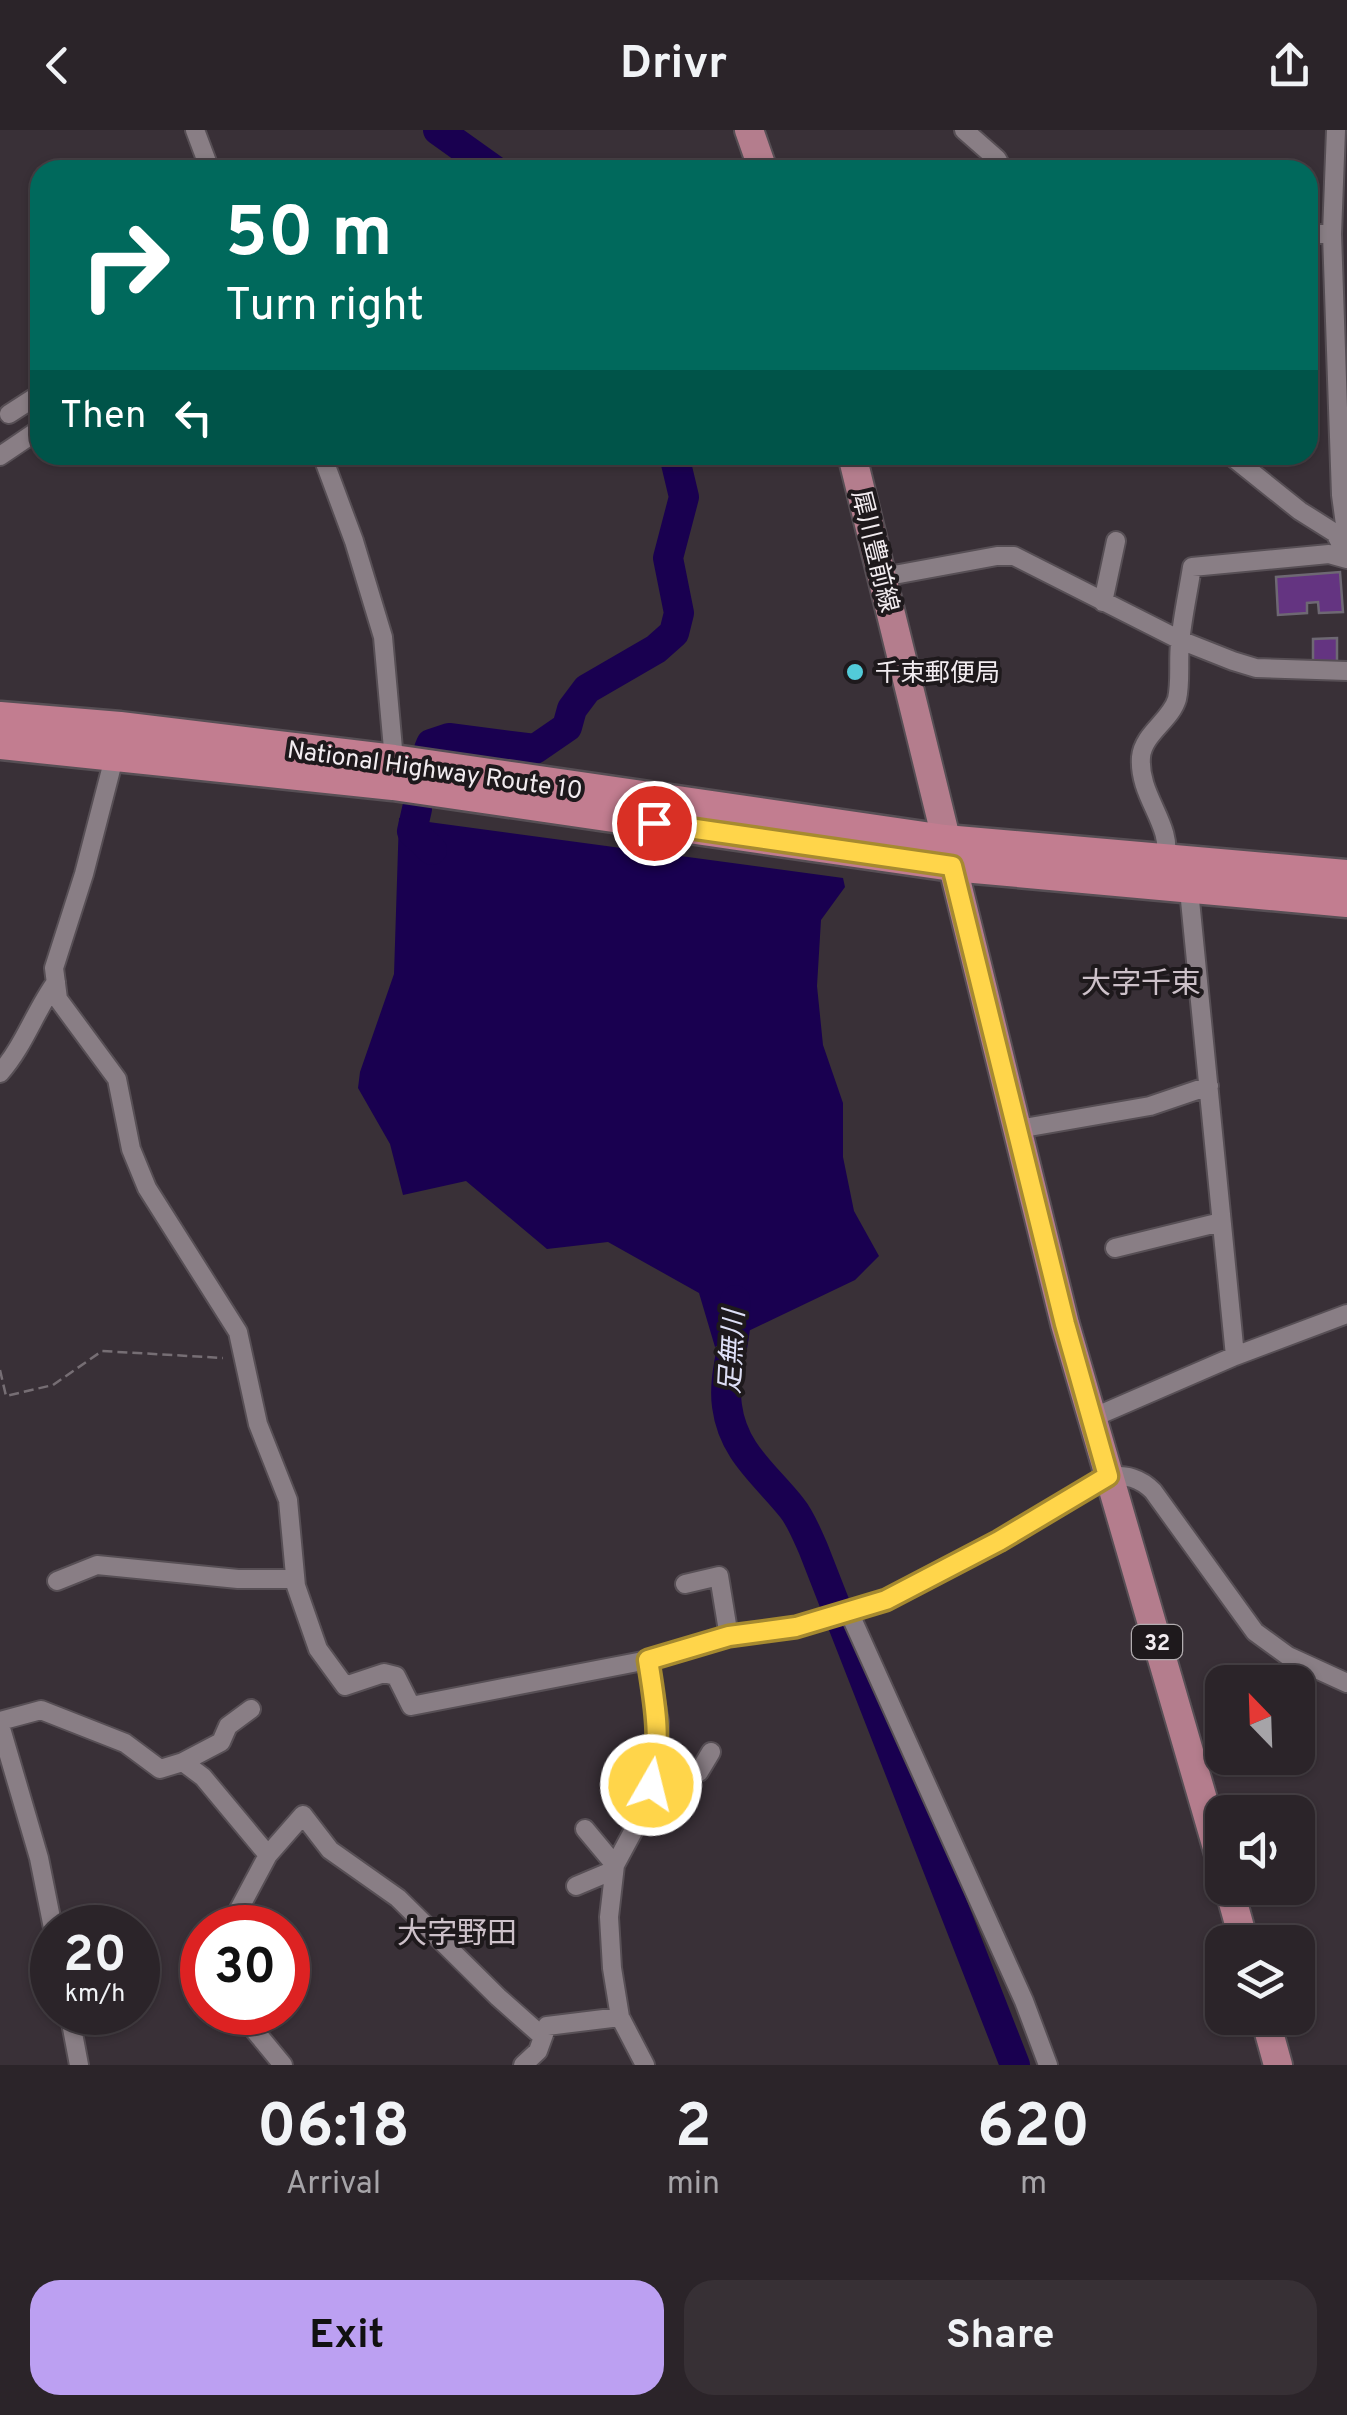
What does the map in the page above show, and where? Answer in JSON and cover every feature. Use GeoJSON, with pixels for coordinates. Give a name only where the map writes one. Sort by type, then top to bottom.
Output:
{"type":"FeatureCollection","features":[{"type":"Feature","properties":{"kind":"highway","name":"National Highway Route 10"},"geometry":{"type":"LineString","coordinates":[[0,717],[394,760],[1189,890],[1347,902]]}},
{"type":"Feature","properties":{"kind":"highway","name":"National Highway Route 10"},"geometry":{"type":"LineString","coordinates":[[0,744],[393,785],[948,853],[1165,860],[1347,875]]}},
{"type":"Feature","properties":{"kind":"main road"},"geometry":{"type":"LineString","coordinates":[[749,130],[760,160]]}},
{"type":"Feature","properties":{"kind":"main road","name":"犀川豊前線"},"geometry":{"type":"LineString","coordinates":[[855,465],[948,853],[1092,1418],[1205,1807]]}},
{"type":"Feature","properties":{"kind":"main road"},"geometry":{"type":"LineString","coordinates":[[1270,2035],[1278,2065]]}},
{"type":"Feature","properties":{"kind":"street"},"geometry":{"type":"LineString","coordinates":[[195,130],[206,160]]}},
{"type":"Feature","properties":{"kind":"street"},"geometry":{"type":"LineString","coordinates":[[964,130],[999,160]]}},
{"type":"Feature","properties":{"kind":"street"},"geometry":{"type":"LineString","coordinates":[[1336,130],[1332,234],[1341,495],[1347,539]]}},
{"type":"Feature","properties":{"kind":"street"},"geometry":{"type":"LineString","coordinates":[[1318,234],[1332,234]]}},
{"type":"Feature","properties":{"kind":"street"},"geometry":{"type":"LineString","coordinates":[[3,413],[30,399]]}},
{"type":"Feature","properties":{"kind":"street"},"geometry":{"type":"LineString","coordinates":[[0,456],[30,436]]}},
{"type":"Feature","properties":{"kind":"street"},"geometry":{"type":"LineString","coordinates":[[326,465],[354,540],[383,637],[394,760]]}},
{"type":"Feature","properties":{"kind":"street"},"geometry":{"type":"LineString","coordinates":[[1242,465],[1300,511],[1335,532],[1347,557]]}},
{"type":"Feature","properties":{"kind":"street"},"geometry":{"type":"LineString","coordinates":[[1104,602],[1116,541]]}},
{"type":"Feature","properties":{"kind":"street"},"geometry":{"type":"LineString","coordinates":[[1235,1356],[1189,890],[1165,860],[1166,832],[1145,790],[1140,770],[1142,750],[1177,700],[1180,640],[1192,568],[1330,554],[1347,557]]}},
{"type":"Feature","properties":{"kind":"street"},"geometry":{"type":"LineString","coordinates":[[883,577],[1014,556],[1180,640],[1256,668],[1347,672]]}},
{"type":"Feature","properties":{"kind":"street"},"geometry":{"type":"LineString","coordinates":[[114,754],[84,874],[54,968],[58,999],[117,1079],[131,1149],[147,1188],[238,1332],[258,1424],[288,1500],[295,1580],[318,1648],[345,1686],[384,1673],[396,1676],[411,1706],[648,1660],[729,1636],[796,1627],[886,1600],[1079,1496],[1108,1476],[1142,1481],[1153,1491],[1255,1632],[1268,1644],[1347,1682]]}},
{"type":"Feature","properties":{"kind":"street"},"geometry":{"type":"LineString","coordinates":[[0,1073],[14,1057],[56,982]]}},
{"type":"Feature","properties":{"kind":"street"},"geometry":{"type":"LineString","coordinates":[[1018,1129],[1150,1106],[1209,1086]]}},
{"type":"Feature","properties":{"kind":"street"},"geometry":{"type":"LineString","coordinates":[[1115,1248],[1221,1222]]}},
{"type":"Feature","properties":{"kind":"street"},"geometry":{"type":"LineString","coordinates":[[1092,1418],[1235,1356],[1347,1314]]}},
{"type":"Feature","properties":{"kind":"street"},"geometry":{"type":"LineString","coordinates":[[57,1581],[98,1566],[238,1580],[295,1580]]}},
{"type":"Feature","properties":{"kind":"street"},"geometry":{"type":"LineString","coordinates":[[685,1584],[719,1576],[729,1636]]}},
{"type":"Feature","properties":{"kind":"street"},"geometry":{"type":"LineString","coordinates":[[849,1612],[1024,2000],[1048,2065]]}},
{"type":"Feature","properties":{"kind":"street"},"geometry":{"type":"LineString","coordinates":[[646,2065],[620,2017],[609,1917],[614,1867],[644,1811],[658,1758],[658,1722],[648,1660]]}},
{"type":"Feature","properties":{"kind":"street"},"geometry":{"type":"LineString","coordinates":[[48,1905],[0,1723],[41,1710],[125,1743],[160,1769],[221,1742],[228,1726],[250,1709]]}},
{"type":"Feature","properties":{"kind":"street"},"geometry":{"type":"LineString","coordinates":[[658,1758],[699,1772],[710,1752]]}},
{"type":"Feature","properties":{"kind":"street"},"geometry":{"type":"LineString","coordinates":[[183,1762],[203,1777],[268,1855]]}},
{"type":"Feature","properties":{"kind":"street"},"geometry":{"type":"LineString","coordinates":[[241,1905],[268,1855],[302,1815],[330,1850],[398,1898],[542,2036]]}},
{"type":"Feature","properties":{"kind":"street"},"geometry":{"type":"LineString","coordinates":[[585,1829],[614,1867]]}},
{"type":"Feature","properties":{"kind":"street"},"geometry":{"type":"LineString","coordinates":[[576,1886],[614,1867]]}},
{"type":"Feature","properties":{"kind":"street"},"geometry":{"type":"LineString","coordinates":[[523,2065],[538,2051],[547,2026],[620,2017]]}},
{"type":"Feature","properties":{"kind":"street"},"geometry":{"type":"LineString","coordinates":[[74,2035],[80,2065]]}},
{"type":"Feature","properties":{"kind":"street"},"geometry":{"type":"LineString","coordinates":[[258,2035],[282,2065]]}},
{"type":"Feature","properties":{"kind":"path"},"geometry":{"type":"LineString","coordinates":[[0,1370],[6,1396],[53,1384],[102,1351],[244,1360]]}},
{"type":"Feature","properties":{"kind":"shaded area"},"geometry":{"type":"Polygon","coordinates":[[[399,818],[843,878],[845,887],[821,920],[817,986],[823,1045],[843,1103],[843,1157],[854,1211],[879,1256],[855,1280],[715,1347],[699,1293],[608,1242],[547,1249],[466,1181],[403,1195],[390,1144],[358,1088],[394,974],[399,818]]]}},
{"type":"Feature","properties":{"kind":"building"},"geometry":{"type":"Polygon","coordinates":[[[1340,572],[1343,612],[1319,613],[1318,602],[1307,603],[1307,613],[1278,615],[1276,577],[1340,572]]]}},
{"type":"Feature","properties":{"kind":"building"},"geometry":{"type":"Polygon","coordinates":[[[1337,638],[1337,666],[1313,667],[1313,639],[1337,638]]]}},
{"type":"Feature","properties":{"kind":"waterway","name":"足無川"},"geometry":{"type":"LineString","coordinates":[[438,130],[480,160]]}},
{"type":"Feature","properties":{"kind":"waterway","name":"足無川"},"geometry":{"type":"LineString","coordinates":[[429,749],[431,744],[449,738],[535,749],[567,727],[572,709],[587,689],[656,649],[674,633],[679,613],[668,558],[684,497],[676,465]]}},
{"type":"Feature","properties":{"kind":"waterway","name":"足無川"},"geometry":{"type":"LineString","coordinates":[[417,809],[412,831],[432,850]]}},
{"type":"Feature","properties":{"kind":"waterway","name":"足無川"},"geometry":{"type":"LineString","coordinates":[[735,1300],[726,1393],[730,1422],[743,1450],[804,1527],[1015,2065]]}},
{"type":"Feature","properties":{"kind":"place","name":"千束郵便局"},"geometry":{"type":"Point","coordinates":[855,672]}},
{"type":"Feature","properties":{"kind":"district","name":"大字千束"},"geometry":{"type":"Point","coordinates":[1141,983]}},
{"type":"Feature","properties":{"kind":"district","name":"大字野田"},"geometry":{"type":"Point","coordinates":[457,1933]}},
{"type":"Feature","properties":{"kind":"route"},"geometry":{"type":"LineString","coordinates":[[651,1785],[658,1758],[658,1722],[648,1660],[729,1636],[796,1627],[886,1600],[999,1541],[1108,1476],[1065,1324],[952,866],[654,823]]}}]}
